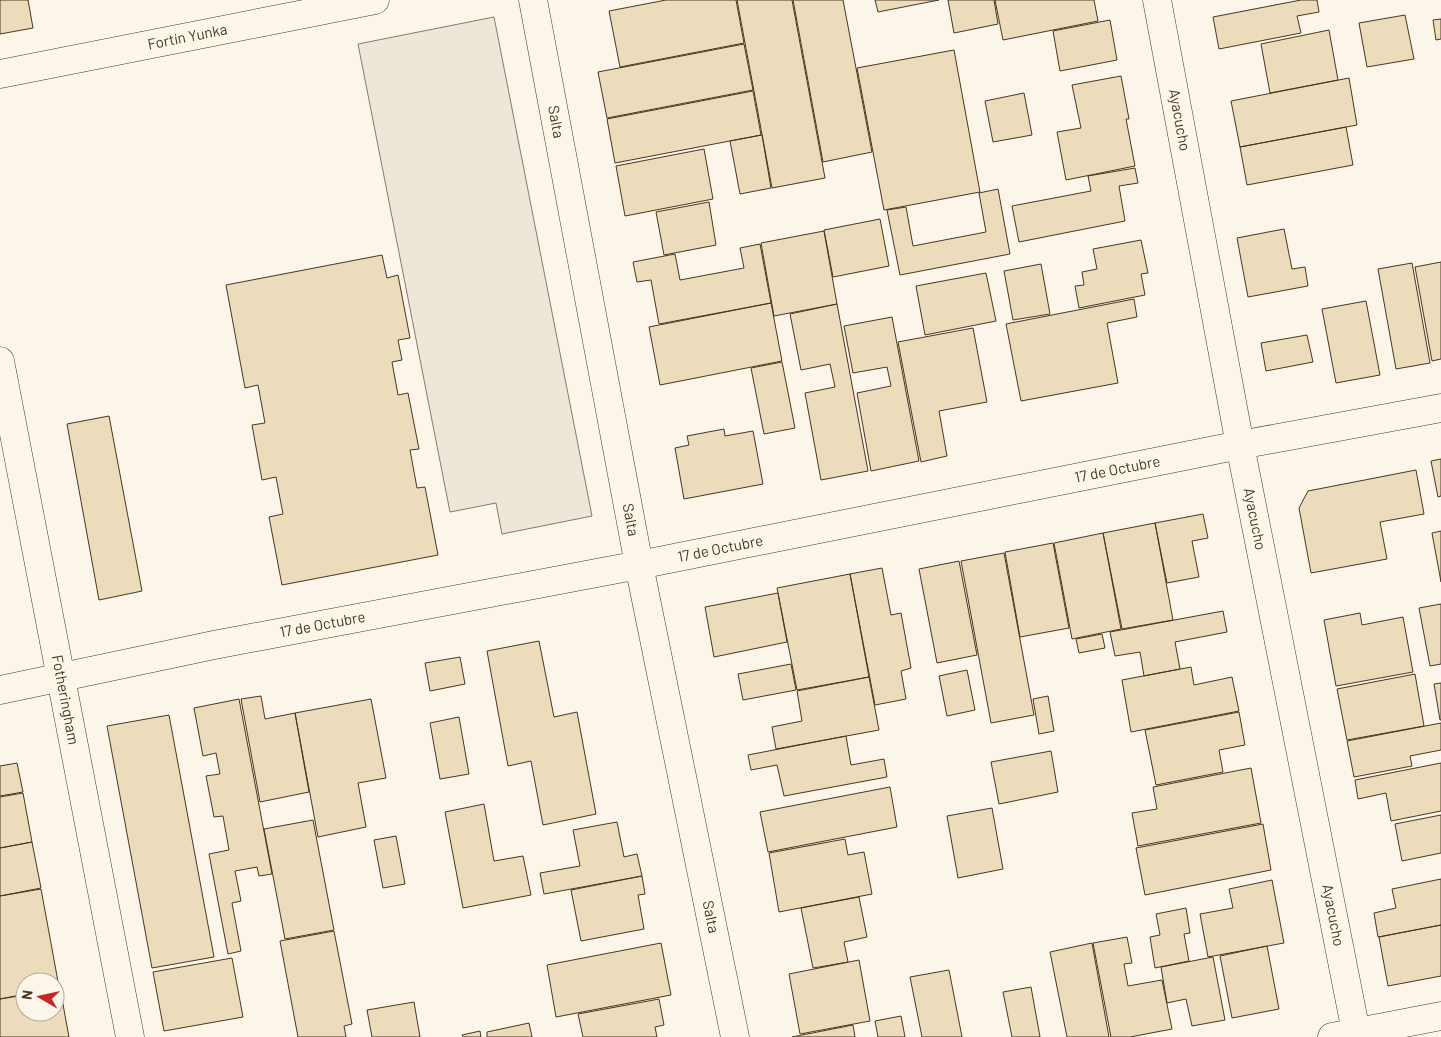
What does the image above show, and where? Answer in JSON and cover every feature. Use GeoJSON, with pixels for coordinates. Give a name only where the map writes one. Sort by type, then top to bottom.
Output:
{"type":"FeatureCollection","features":[{"type":"Feature","properties":{"kind":"street","name":"Fortín Yunka"},"geometry":{"type":"LineString","coordinates":[[0,74],[375,0]]}},
{"type":"Feature","properties":{"kind":"street","name":"Salta"},"geometry":{"type":"LineString","coordinates":[[533,0],[639,565],[735,1037]]}},
{"type":"Feature","properties":{"kind":"street","name":"Ayacucho"},"geometry":{"type":"LineString","coordinates":[[1157,0],[1348,1036]]}},
{"type":"Feature","properties":{"kind":"street","name":"Fotheringham"},"geometry":{"type":"LineString","coordinates":[[0,361],[130,1037]]}},
{"type":"Feature","properties":{"kind":"street","name":"17 de Octubre"},"geometry":{"type":"LineString","coordinates":[[0,690],[214,645],[639,565],[1240,445],[1441,408]]}},
{"type":"Feature","properties":{"kind":"street"},"geometry":{"type":"LineString","coordinates":[[1348,1036],[1441,1016]]}},
{"type":"Feature","properties":{"kind":"shaded area"},"geometry":{"type":"Polygon","coordinates":[[[494,17],[592,516],[502,534],[496,503],[450,512],[358,44],[494,17]]]}},
{"type":"Feature","properties":{"kind":"building"},"geometry":{"type":"Polygon","coordinates":[[[0,0],[28,0],[33,28],[0,34],[0,0]]]}},
{"type":"Feature","properties":{"kind":"building"},"geometry":{"type":"Polygon","coordinates":[[[666,0],[736,0],[744,43],[620,67],[609,11],[666,0]]]}},
{"type":"Feature","properties":{"kind":"building"},"geometry":{"type":"Polygon","coordinates":[[[737,0],[792,0],[825,178],[772,188],[737,0]]]}},
{"type":"Feature","properties":{"kind":"building"},"geometry":{"type":"Polygon","coordinates":[[[793,0],[843,0],[872,152],[823,162],[793,0]]]}},
{"type":"Feature","properties":{"kind":"building"},"geometry":{"type":"Polygon","coordinates":[[[875,0],[939,0],[878,12],[875,0]]]}},
{"type":"Feature","properties":{"kind":"building"},"geometry":{"type":"Polygon","coordinates":[[[948,0],[994,0],[998,24],[954,33],[948,0]]]}},
{"type":"Feature","properties":{"kind":"building"},"geometry":{"type":"Polygon","coordinates":[[[995,0],[1094,0],[1098,21],[1003,40],[995,0]]]}},
{"type":"Feature","properties":{"kind":"building"},"geometry":{"type":"Polygon","coordinates":[[[1301,0],[1317,0],[1319,12],[1297,16],[1301,33],[1219,49],[1213,17],[1301,0]]]}},
{"type":"Feature","properties":{"kind":"building"},"geometry":{"type":"Polygon","coordinates":[[[1405,15],[1414,59],[1367,67],[1359,23],[1405,15]]]}},
{"type":"Feature","properties":{"kind":"building"},"geometry":{"type":"Polygon","coordinates":[[[1441,19],[1441,39],[1436,40],[1433,20],[1441,19]]]}},
{"type":"Feature","properties":{"kind":"building"},"geometry":{"type":"Polygon","coordinates":[[[1110,20],[1117,60],[1060,71],[1053,31],[1110,20]]]}},
{"type":"Feature","properties":{"kind":"building"},"geometry":{"type":"Polygon","coordinates":[[[1329,30],[1338,80],[1270,93],[1261,44],[1329,30]]]}},
{"type":"Feature","properties":{"kind":"building"},"geometry":{"type":"Polygon","coordinates":[[[744,44],[753,90],[607,118],[598,72],[744,44]]]}},
{"type":"Feature","properties":{"kind":"building"},"geometry":{"type":"Polygon","coordinates":[[[954,50],[980,192],[884,210],[857,68],[954,50]]]}},
{"type":"Feature","properties":{"kind":"building"},"geometry":{"type":"Polygon","coordinates":[[[1121,76],[1129,119],[1126,119],[1135,166],[1066,180],[1057,132],[1081,128],[1072,85],[1121,76]]]}},
{"type":"Feature","properties":{"kind":"building"},"geometry":{"type":"Polygon","coordinates":[[[1349,78],[1357,125],[1240,147],[1231,101],[1349,78]]]}},
{"type":"Feature","properties":{"kind":"building"},"geometry":{"type":"Polygon","coordinates":[[[753,91],[761,135],[615,163],[607,119],[753,91]]]}},
{"type":"Feature","properties":{"kind":"building"},"geometry":{"type":"Polygon","coordinates":[[[1024,93],[1032,135],[993,142],[985,101],[1024,93]]]}},
{"type":"Feature","properties":{"kind":"building"},"geometry":{"type":"Polygon","coordinates":[[[1346,127],[1353,165],[1247,185],[1240,147],[1346,127]]]}},
{"type":"Feature","properties":{"kind":"building"},"geometry":{"type":"Polygon","coordinates":[[[762,135],[771,188],[740,194],[730,141],[762,135]]]}},
{"type":"Feature","properties":{"kind":"building"},"geometry":{"type":"Polygon","coordinates":[[[704,149],[713,199],[625,216],[616,166],[704,149]]]}},
{"type":"Feature","properties":{"kind":"building"},"geometry":{"type":"Polygon","coordinates":[[[1135,168],[1138,183],[1119,186],[1125,221],[1019,242],[1012,206],[1091,191],[1088,176],[1135,168]]]}},
{"type":"Feature","properties":{"kind":"building"},"geometry":{"type":"Polygon","coordinates":[[[998,189],[1010,254],[900,275],[887,210],[906,207],[913,246],[986,232],[979,193],[998,189]]]}},
{"type":"Feature","properties":{"kind":"building"},"geometry":{"type":"Polygon","coordinates":[[[709,202],[716,245],[664,255],[656,212],[709,202]]]}},
{"type":"Feature","properties":{"kind":"building"},"geometry":{"type":"Polygon","coordinates":[[[880,219],[889,266],[833,277],[824,230],[880,219]]]}},
{"type":"Feature","properties":{"kind":"building"},"geometry":{"type":"Polygon","coordinates":[[[1284,229],[1292,269],[1305,267],[1308,286],[1248,297],[1237,238],[1284,229]]]}},
{"type":"Feature","properties":{"kind":"building"},"geometry":{"type":"Polygon","coordinates":[[[824,231],[837,304],[774,316],[761,243],[824,231]]]}},
{"type":"Feature","properties":{"kind":"building"},"geometry":{"type":"Polygon","coordinates":[[[1141,240],[1148,273],[1141,274],[1145,295],[1079,308],[1075,286],[1084,285],[1082,272],[1097,269],[1093,249],[1141,240]]]}},
{"type":"Feature","properties":{"kind":"building"},"geometry":{"type":"Polygon","coordinates":[[[760,244],[771,303],[659,324],[651,280],[637,282],[633,262],[675,254],[680,280],[744,268],[740,248],[760,244]]]}},
{"type":"Feature","properties":{"kind":"building"},"geometry":{"type":"Polygon","coordinates":[[[382,255],[387,278],[398,275],[410,338],[398,340],[402,360],[392,362],[398,395],[408,393],[419,449],[410,450],[417,488],[425,487],[438,555],[282,585],[269,517],[283,514],[276,477],[262,480],[252,425],[265,423],[258,385],[245,388],[226,285],[382,255]]]}},
{"type":"Feature","properties":{"kind":"building"},"geometry":{"type":"Polygon","coordinates":[[[1441,262],[1441,359],[1432,361],[1415,267],[1441,262]]]}},
{"type":"Feature","properties":{"kind":"building"},"geometry":{"type":"Polygon","coordinates":[[[1412,263],[1430,363],[1396,369],[1378,269],[1412,263]]]}},
{"type":"Feature","properties":{"kind":"building"},"geometry":{"type":"Polygon","coordinates":[[[1041,264],[1050,314],[1013,320],[1004,271],[1041,264]]]}},
{"type":"Feature","properties":{"kind":"building"},"geometry":{"type":"Polygon","coordinates":[[[986,273],[996,321],[925,335],[916,286],[986,273]]]}},
{"type":"Feature","properties":{"kind":"building"},"geometry":{"type":"Polygon","coordinates":[[[1134,299],[1137,317],[1107,323],[1118,383],[1021,401],[1006,324],[1134,299]]]}},
{"type":"Feature","properties":{"kind":"building"},"geometry":{"type":"Polygon","coordinates":[[[1366,301],[1380,375],[1336,383],[1322,309],[1366,301]]]}},
{"type":"Feature","properties":{"kind":"building"},"geometry":{"type":"Polygon","coordinates":[[[771,303],[782,361],[660,385],[649,327],[771,303]]]}},
{"type":"Feature","properties":{"kind":"building"},"geometry":{"type":"Polygon","coordinates":[[[837,304],[868,471],[821,480],[805,393],[835,387],[830,364],[801,370],[790,314],[837,304]]]}},
{"type":"Feature","properties":{"kind":"building"},"geometry":{"type":"Polygon","coordinates":[[[892,317],[919,461],[871,471],[857,393],[891,386],[887,367],[853,373],[844,326],[892,317]]]}},
{"type":"Feature","properties":{"kind":"building"},"geometry":{"type":"Polygon","coordinates":[[[973,328],[987,402],[939,411],[947,456],[921,462],[898,342],[973,328]]]}},
{"type":"Feature","properties":{"kind":"building"},"geometry":{"type":"Polygon","coordinates":[[[1307,335],[1313,362],[1266,371],[1261,343],[1307,335]]]}},
{"type":"Feature","properties":{"kind":"building"},"geometry":{"type":"Polygon","coordinates":[[[782,362],[795,428],[764,434],[751,368],[782,362]]]}},
{"type":"Feature","properties":{"kind":"building"},"geometry":{"type":"Polygon","coordinates":[[[109,416],[142,591],[99,600],[67,424],[109,416]]]}},
{"type":"Feature","properties":{"kind":"building"},"geometry":{"type":"Polygon","coordinates":[[[724,429],[725,436],[753,431],[763,484],[684,499],[675,448],[689,445],[687,436],[724,429]]]}},
{"type":"Feature","properties":{"kind":"building"},"geometry":{"type":"Polygon","coordinates":[[[1441,459],[1441,496],[1438,497],[1431,461],[1441,459]]]}},
{"type":"Feature","properties":{"kind":"building"},"geometry":{"type":"Polygon","coordinates":[[[1416,470],[1424,514],[1380,522],[1387,559],[1311,573],[1299,508],[1308,491],[1416,470]]]}},
{"type":"Feature","properties":{"kind":"building"},"geometry":{"type":"Polygon","coordinates":[[[1203,514],[1208,538],[1192,541],[1199,577],[1167,583],[1155,523],[1203,514]]]}},
{"type":"Feature","properties":{"kind":"building"},"geometry":{"type":"Polygon","coordinates":[[[1155,523],[1173,620],[1122,629],[1103,533],[1155,523]]]}},
{"type":"Feature","properties":{"kind":"building"},"geometry":{"type":"Polygon","coordinates":[[[1441,531],[1441,582],[1432,533],[1441,531]]]}},
{"type":"Feature","properties":{"kind":"building"},"geometry":{"type":"Polygon","coordinates":[[[1103,533],[1121,629],[1072,639],[1054,543],[1103,533]]]}},
{"type":"Feature","properties":{"kind":"building"},"geometry":{"type":"Polygon","coordinates":[[[1053,543],[1069,628],[1020,637],[1005,552],[1053,543]]]}},
{"type":"Feature","properties":{"kind":"building"},"geometry":{"type":"Polygon","coordinates":[[[1004,553],[1034,715],[991,723],[961,561],[1004,553]]]}},
{"type":"Feature","properties":{"kind":"building"},"geometry":{"type":"Polygon","coordinates":[[[959,561],[977,655],[937,663],[919,569],[959,561]]]}},
{"type":"Feature","properties":{"kind":"building"},"geometry":{"type":"Polygon","coordinates":[[[882,568],[891,615],[901,613],[911,668],[901,671],[906,699],[875,705],[850,574],[882,568]]]}},
{"type":"Feature","properties":{"kind":"building"},"geometry":{"type":"Polygon","coordinates":[[[850,574],[869,677],[797,690],[777,588],[850,574]]]}},
{"type":"Feature","properties":{"kind":"building"},"geometry":{"type":"Polygon","coordinates":[[[778,593],[787,642],[714,657],[705,607],[778,593]]]}},
{"type":"Feature","properties":{"kind":"building"},"geometry":{"type":"Polygon","coordinates":[[[1441,604],[1441,664],[1430,666],[1419,608],[1441,604]]]}},
{"type":"Feature","properties":{"kind":"building"},"geometry":{"type":"Polygon","coordinates":[[[1223,611],[1227,632],[1175,642],[1180,669],[1144,676],[1140,652],[1115,656],[1110,632],[1223,611]]]}},
{"type":"Feature","properties":{"kind":"building"},"geometry":{"type":"Polygon","coordinates":[[[1360,613],[1362,625],[1403,617],[1413,672],[1336,686],[1324,620],[1360,613]]]}},
{"type":"Feature","properties":{"kind":"building"},"geometry":{"type":"Polygon","coordinates":[[[1102,634],[1105,648],[1079,653],[1076,639],[1102,634]]]}},
{"type":"Feature","properties":{"kind":"building"},"geometry":{"type":"Polygon","coordinates":[[[539,641],[554,717],[577,712],[596,814],[543,825],[531,761],[508,766],[487,651],[539,641]]]}},
{"type":"Feature","properties":{"kind":"building"},"geometry":{"type":"Polygon","coordinates":[[[460,657],[465,684],[430,691],[425,663],[460,657]]]}},
{"type":"Feature","properties":{"kind":"building"},"geometry":{"type":"Polygon","coordinates":[[[791,664],[796,690],[743,700],[738,674],[791,664]]]}},
{"type":"Feature","properties":{"kind":"building"},"geometry":{"type":"Polygon","coordinates":[[[1191,667],[1194,685],[1232,677],[1239,711],[1131,732],[1122,680],[1191,667]]]}},
{"type":"Feature","properties":{"kind":"building"},"geometry":{"type":"Polygon","coordinates":[[[967,670],[975,710],[947,716],[939,676],[967,670]]]}},
{"type":"Feature","properties":{"kind":"building"},"geometry":{"type":"Polygon","coordinates":[[[1415,674],[1424,726],[1347,740],[1337,689],[1415,674]]]}},
{"type":"Feature","properties":{"kind":"building"},"geometry":{"type":"Polygon","coordinates":[[[869,677],[879,730],[776,749],[772,727],[802,721],[797,691],[869,677]]]}},
{"type":"Feature","properties":{"kind":"building"},"geometry":{"type":"Polygon","coordinates":[[[1441,683],[1441,720],[1440,720],[1434,684],[1441,683]]]}},
{"type":"Feature","properties":{"kind":"building"},"geometry":{"type":"Polygon","coordinates":[[[261,696],[265,719],[295,713],[309,792],[260,802],[241,699],[261,696]]]}},
{"type":"Feature","properties":{"kind":"building"},"geometry":{"type":"Polygon","coordinates":[[[1048,696],[1054,731],[1039,734],[1033,699],[1048,696]]]}},
{"type":"Feature","properties":{"kind":"building"},"geometry":{"type":"Polygon","coordinates":[[[239,699],[272,874],[259,876],[257,867],[235,871],[241,901],[232,903],[241,951],[228,954],[209,854],[229,850],[223,816],[214,817],[206,776],[220,774],[216,753],[203,756],[194,708],[239,699]]]}},
{"type":"Feature","properties":{"kind":"building"},"geometry":{"type":"Polygon","coordinates":[[[371,699],[386,778],[358,783],[366,827],[318,837],[295,713],[371,699]]]}},
{"type":"Feature","properties":{"kind":"building"},"geometry":{"type":"Polygon","coordinates":[[[1239,712],[1245,745],[1219,750],[1223,772],[1156,785],[1145,730],[1239,712]]]}},
{"type":"Feature","properties":{"kind":"building"},"geometry":{"type":"Polygon","coordinates":[[[169,715],[214,957],[152,968],[107,726],[169,715]]]}},
{"type":"Feature","properties":{"kind":"building"},"geometry":{"type":"Polygon","coordinates":[[[459,717],[469,774],[440,779],[430,723],[459,717]]]}},
{"type":"Feature","properties":{"kind":"building"},"geometry":{"type":"Polygon","coordinates":[[[1441,723],[1441,750],[1410,756],[1412,766],[1354,777],[1347,741],[1441,723]]]}},
{"type":"Feature","properties":{"kind":"building"},"geometry":{"type":"Polygon","coordinates":[[[846,736],[851,765],[884,759],[887,777],[784,796],[777,765],[751,770],[748,755],[846,736]]]}},
{"type":"Feature","properties":{"kind":"building"},"geometry":{"type":"Polygon","coordinates":[[[1051,751],[1058,792],[999,804],[991,762],[1051,751]]]}},
{"type":"Feature","properties":{"kind":"building"},"geometry":{"type":"Polygon","coordinates":[[[17,763],[23,792],[0,796],[0,766],[17,763]]]}},
{"type":"Feature","properties":{"kind":"building"},"geometry":{"type":"Polygon","coordinates":[[[1441,763],[1441,811],[1391,821],[1386,793],[1358,799],[1355,780],[1441,763]]]}},
{"type":"Feature","properties":{"kind":"building"},"geometry":{"type":"Polygon","coordinates":[[[1251,768],[1261,823],[1138,846],[1132,813],[1157,809],[1153,787],[1251,768]]]}},
{"type":"Feature","properties":{"kind":"building"},"geometry":{"type":"Polygon","coordinates":[[[890,787],[897,827],[768,852],[760,812],[890,787]]]}},
{"type":"Feature","properties":{"kind":"building"},"geometry":{"type":"Polygon","coordinates":[[[23,793],[32,842],[0,848],[0,797],[23,793]]]}},
{"type":"Feature","properties":{"kind":"building"},"geometry":{"type":"Polygon","coordinates":[[[484,804],[494,861],[523,856],[531,895],[463,908],[445,812],[484,804]]]}},
{"type":"Feature","properties":{"kind":"building"},"geometry":{"type":"Polygon","coordinates":[[[992,808],[1003,869],[958,878],[947,816],[992,808]]]}},
{"type":"Feature","properties":{"kind":"building"},"geometry":{"type":"Polygon","coordinates":[[[1441,815],[1441,853],[1402,861],[1395,824],[1441,815]]]}},
{"type":"Feature","properties":{"kind":"building"},"geometry":{"type":"Polygon","coordinates":[[[313,820],[334,930],[285,939],[264,829],[313,820]]]}},
{"type":"Feature","properties":{"kind":"building"},"geometry":{"type":"Polygon","coordinates":[[[617,822],[624,857],[637,854],[642,876],[544,894],[540,873],[580,866],[573,830],[617,822]]]}},
{"type":"Feature","properties":{"kind":"building"},"geometry":{"type":"Polygon","coordinates":[[[1263,824],[1271,870],[1145,895],[1136,848],[1263,824]]]}},
{"type":"Feature","properties":{"kind":"building"},"geometry":{"type":"Polygon","coordinates":[[[396,836],[405,884],[383,888],[374,840],[396,836]]]}},
{"type":"Feature","properties":{"kind":"building"},"geometry":{"type":"Polygon","coordinates":[[[845,839],[848,855],[864,852],[872,894],[779,912],[769,853],[845,839]]]}},
{"type":"Feature","properties":{"kind":"building"},"geometry":{"type":"Polygon","coordinates":[[[32,842],[41,888],[0,896],[0,848],[32,842]]]}},
{"type":"Feature","properties":{"kind":"building"},"geometry":{"type":"Polygon","coordinates":[[[642,876],[645,894],[638,895],[644,929],[581,941],[571,890],[642,876]]]}},
{"type":"Feature","properties":{"kind":"building"},"geometry":{"type":"Polygon","coordinates":[[[1441,879],[1441,925],[1378,937],[1374,913],[1396,908],[1392,889],[1441,879]]]}},
{"type":"Feature","properties":{"kind":"building"},"geometry":{"type":"Polygon","coordinates":[[[1272,880],[1284,943],[1208,957],[1200,914],[1233,908],[1229,889],[1272,880]]]}},
{"type":"Feature","properties":{"kind":"building"},"geometry":{"type":"Polygon","coordinates":[[[41,889],[56,972],[15,972],[15,996],[0,999],[0,896],[41,889]]]}},
{"type":"Feature","properties":{"kind":"building"},"geometry":{"type":"Polygon","coordinates":[[[859,897],[867,937],[844,942],[848,962],[813,968],[801,908],[859,897]]]}},
{"type":"Feature","properties":{"kind":"building"},"geometry":{"type":"Polygon","coordinates":[[[1186,908],[1190,933],[1184,934],[1189,961],[1155,968],[1150,937],[1160,935],[1156,914],[1186,908]]]}},
{"type":"Feature","properties":{"kind":"building"},"geometry":{"type":"Polygon","coordinates":[[[1441,925],[1441,976],[1388,986],[1379,937],[1441,925]]]}},
{"type":"Feature","properties":{"kind":"building"},"geometry":{"type":"Polygon","coordinates":[[[334,931],[352,1024],[344,1026],[346,1037],[298,1037],[280,941],[334,931]]]}},
{"type":"Feature","properties":{"kind":"building"},"geometry":{"type":"Polygon","coordinates":[[[1127,937],[1132,963],[1124,964],[1128,986],[1162,980],[1172,1029],[1130,1037],[1111,1037],[1093,943],[1127,937]]]}},
{"type":"Feature","properties":{"kind":"building"},"geometry":{"type":"Polygon","coordinates":[[[661,943],[671,995],[556,1017],[547,965],[661,943]]]}},
{"type":"Feature","properties":{"kind":"building"},"geometry":{"type":"Polygon","coordinates":[[[1092,943],[1109,1037],[1067,1037],[1050,952],[1092,943]]]}},
{"type":"Feature","properties":{"kind":"building"},"geometry":{"type":"Polygon","coordinates":[[[1267,946],[1279,1009],[1232,1018],[1220,956],[1267,946]]]}},
{"type":"Feature","properties":{"kind":"building"},"geometry":{"type":"Polygon","coordinates":[[[1213,957],[1225,1020],[1192,1026],[1186,999],[1167,1003],[1161,967],[1213,957]]]}},
{"type":"Feature","properties":{"kind":"building"},"geometry":{"type":"Polygon","coordinates":[[[232,958],[243,1017],[164,1031],[153,972],[232,958]]]}},
{"type":"Feature","properties":{"kind":"building"},"geometry":{"type":"Polygon","coordinates":[[[859,960],[870,1021],[800,1034],[789,974],[859,960]]]}},
{"type":"Feature","properties":{"kind":"building"},"geometry":{"type":"Polygon","coordinates":[[[949,970],[962,1037],[922,1037],[910,977],[949,970]]]}},
{"type":"Feature","properties":{"kind":"building"},"geometry":{"type":"Polygon","coordinates":[[[1031,987],[1040,1037],[1012,1037],[1003,992],[1031,987]]]}},
{"type":"Feature","properties":{"kind":"building"},"geometry":{"type":"Polygon","coordinates":[[[15,997],[15,1022],[65,1022],[65,1015],[69,1037],[0,1037],[0,999],[15,997]]]}},
{"type":"Feature","properties":{"kind":"building"},"geometry":{"type":"Polygon","coordinates":[[[659,999],[664,1025],[655,1027],[657,1037],[583,1037],[578,1014],[659,999]]]}},
{"type":"Feature","properties":{"kind":"building"},"geometry":{"type":"Polygon","coordinates":[[[414,1002],[420,1037],[372,1037],[367,1010],[414,1002]]]}},
{"type":"Feature","properties":{"kind":"building"},"geometry":{"type":"Polygon","coordinates":[[[901,1016],[905,1037],[878,1037],[875,1021],[901,1016]]]}},
{"type":"Feature","properties":{"kind":"building"},"geometry":{"type":"Polygon","coordinates":[[[529,1023],[532,1037],[487,1037],[487,1032],[529,1023]]]}},
{"type":"Feature","properties":{"kind":"building"},"geometry":{"type":"Polygon","coordinates":[[[853,1025],[855,1037],[792,1037],[853,1025]]]}},
{"type":"Feature","properties":{"kind":"building"},"geometry":{"type":"Polygon","coordinates":[[[480,1031],[481,1037],[463,1037],[462,1035],[480,1031]]]}}]}
